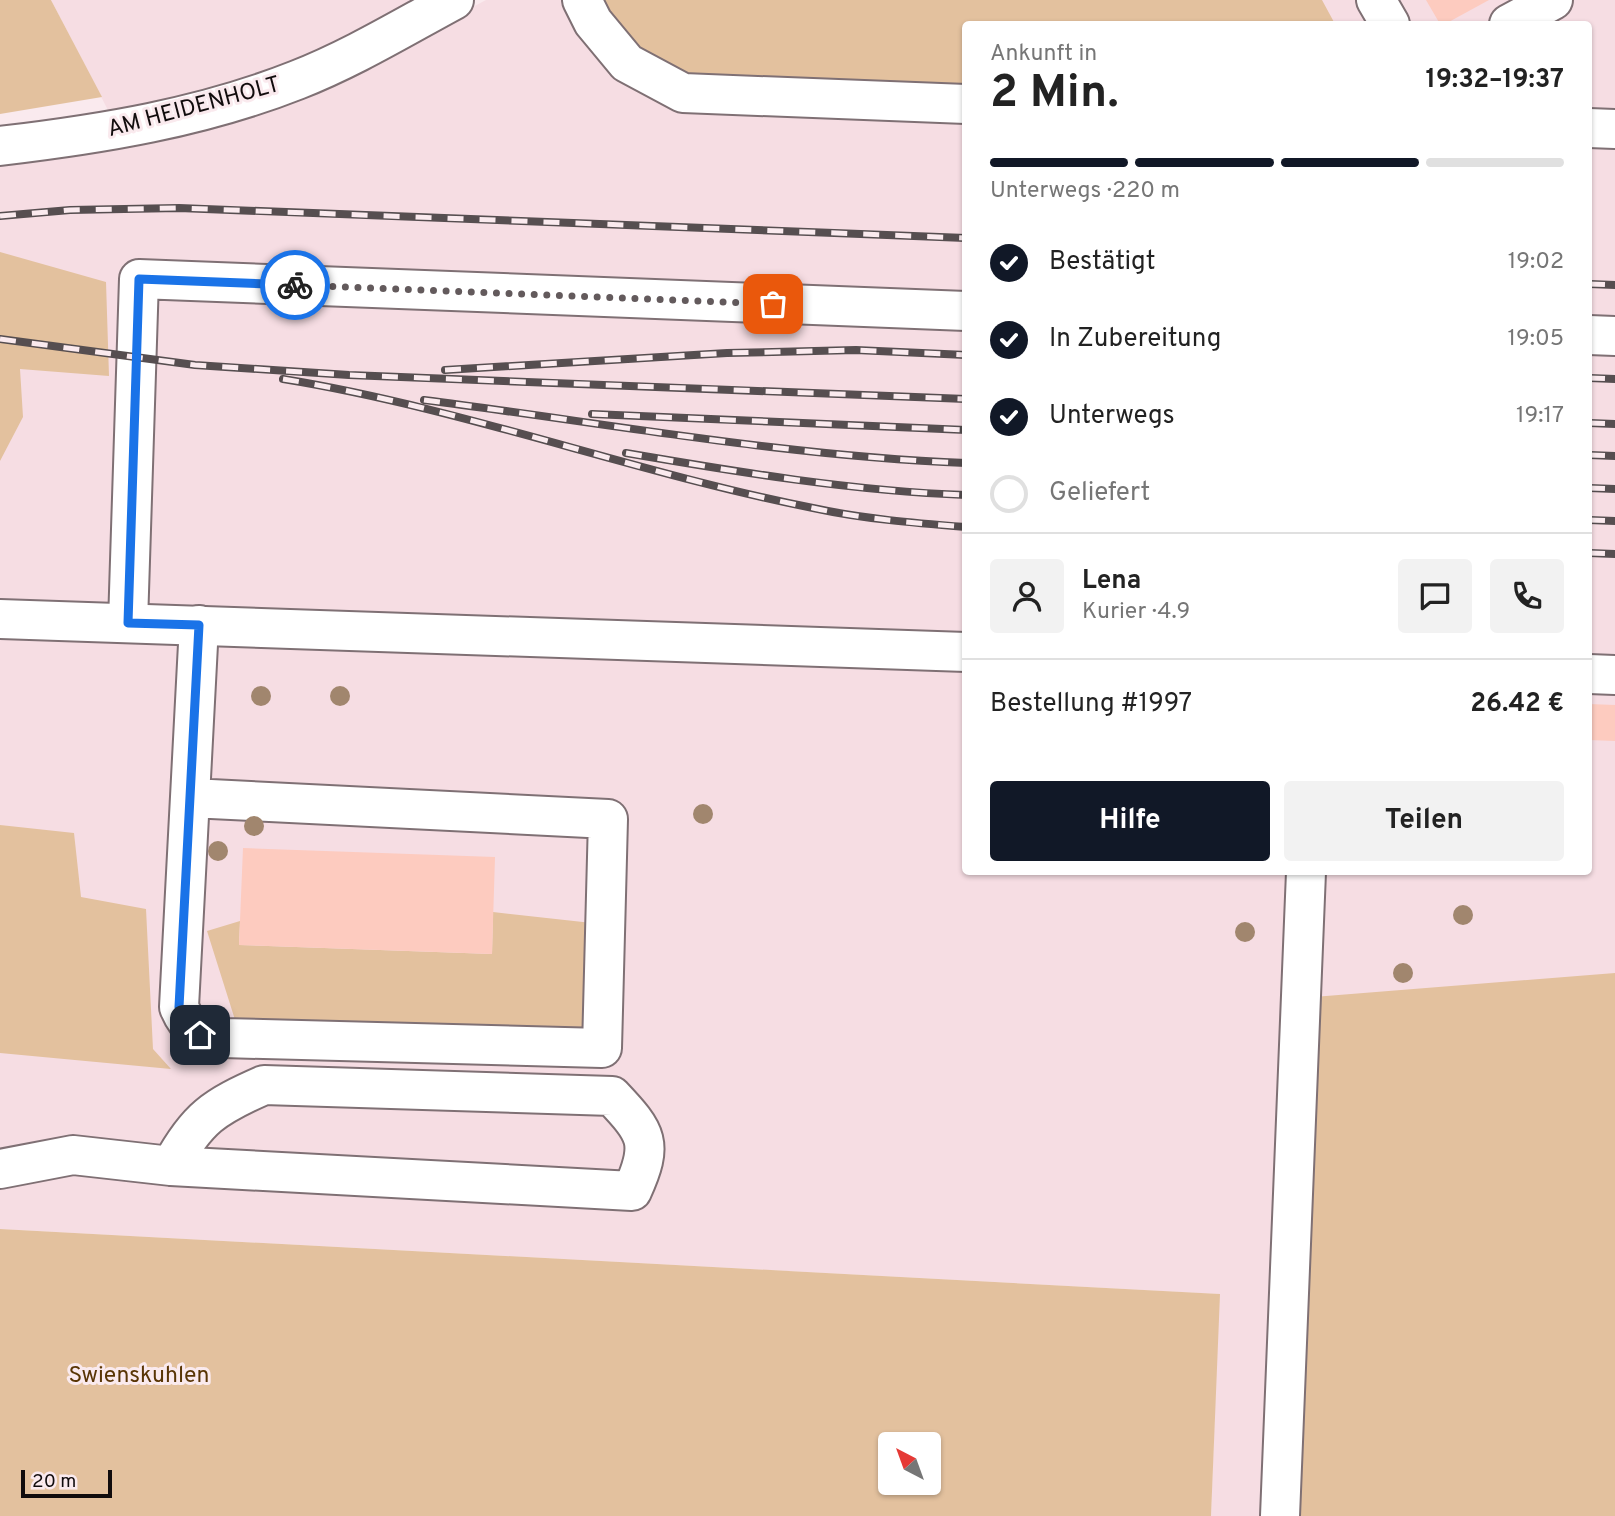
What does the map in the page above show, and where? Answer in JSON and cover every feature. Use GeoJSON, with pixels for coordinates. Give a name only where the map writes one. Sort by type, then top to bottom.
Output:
{"type":"FeatureCollection","features":[{"type":"Feature","properties":{"kind":"street","name":"AM HEIDENHOLT"},"geometry":{"type":"LineString","coordinates":[[0,146],[94,135],[232,103],[297,80],[358,52],[454,0]]}},
{"type":"Feature","properties":{"kind":"street"},"geometry":{"type":"LineString","coordinates":[[582,0],[593,22],[627,63],[683,93],[962,104]]}},
{"type":"Feature","properties":{"kind":"street"},"geometry":{"type":"LineString","coordinates":[[1376,0],[1388,21]]}},
{"type":"Feature","properties":{"kind":"street"},"geometry":{"type":"LineString","coordinates":[[1514,21],[1553,0]]}},
{"type":"Feature","properties":{"kind":"street"},"geometry":{"type":"LineString","coordinates":[[1592,128],[1615,129]]}},
{"type":"Feature","properties":{"kind":"street"},"geometry":{"type":"LineString","coordinates":[[128,623],[139,279],[962,311]]}},
{"type":"Feature","properties":{"kind":"street"},"geometry":{"type":"LineString","coordinates":[[1592,335],[1615,336]]}},
{"type":"Feature","properties":{"kind":"street"},"geometry":{"type":"LineString","coordinates":[[0,618],[962,652]]}},
{"type":"Feature","properties":{"kind":"street"},"geometry":{"type":"LineString","coordinates":[[191,798],[608,819],[602,1048],[200,1035],[185,1022],[179,1007],[199,625]]}},
{"type":"Feature","properties":{"kind":"street"},"geometry":{"type":"LineString","coordinates":[[1592,674],[1615,675]]}},
{"type":"Feature","properties":{"kind":"street"},"geometry":{"type":"LineString","coordinates":[[1280,1516],[1305,889]]}},
{"type":"Feature","properties":{"kind":"street"},"geometry":{"type":"LineString","coordinates":[[0,1169],[73,1155],[170,1166],[632,1191],[645,1162],[642,1128],[612,1096],[264,1085],[226,1102],[189,1132],[170,1166]]}},
{"type":"Feature","properties":{"kind":"shaded area"},"geometry":{"type":"Polygon","coordinates":[[[51,0],[419,0],[353,37],[245,84],[110,114],[51,0]]]}},
{"type":"Feature","properties":{"kind":"shaded area"},"geometry":{"type":"Polygon","coordinates":[[[486,0],[1615,0],[1615,1516],[1211,1516],[1219,1294],[0,1229],[0,161],[334,81],[486,0]]]}},
{"type":"Feature","properties":{"kind":"green space"},"geometry":{"type":"Polygon","coordinates":[[[0,0],[51,0],[102,97],[0,114],[0,0]]]}},
{"type":"Feature","properties":{"kind":"green space"},"geometry":{"type":"Polygon","coordinates":[[[604,0],[1322,0],[1333,21],[962,21],[962,85],[681,77],[629,44],[604,0]]]}},
{"type":"Feature","properties":{"kind":"green space"},"geometry":{"type":"Polygon","coordinates":[[[0,252],[106,282],[109,376],[20,369],[23,417],[0,461],[0,252]]]}},
{"type":"Feature","properties":{"kind":"green space"},"geometry":{"type":"Polygon","coordinates":[[[0,825],[74,833],[81,897],[146,909],[153,1049],[171,1069],[0,1053],[0,825]]]}},
{"type":"Feature","properties":{"kind":"green space"},"geometry":{"type":"Polygon","coordinates":[[[493,912],[592,923],[591,1040],[236,1023],[207,931],[240,921],[239,945],[492,954],[493,912]]]}},
{"type":"Feature","properties":{"kind":"green space"},"geometry":{"type":"Polygon","coordinates":[[[1615,973],[1615,1516],[1280,1516],[1301,998],[1615,973]]]}},
{"type":"Feature","properties":{"kind":"green space","name":"Swienskuhlen"},"geometry":{"type":"Polygon","coordinates":[[[0,1229],[1220,1294],[1211,1516],[0,1516],[0,1229]]]}},
{"type":"Feature","properties":{"kind":"building"},"geometry":{"type":"Polygon","coordinates":[[[1426,0],[1489,0],[1450,21],[1438,21],[1426,0]]]}},
{"type":"Feature","properties":{"kind":"building"},"geometry":{"type":"Polygon","coordinates":[[[1592,704],[1615,705],[1615,741],[1592,740],[1592,704]]]}},
{"type":"Feature","properties":{"kind":"building"},"geometry":{"type":"Polygon","coordinates":[[[243,848],[495,857],[492,954],[239,945],[243,848]]]}},
{"type":"Feature","properties":{"kind":"railway"},"geometry":{"type":"LineString","coordinates":[[0,216],[70,210],[179,208],[962,238]]}},
{"type":"Feature","properties":{"kind":"railway"},"geometry":{"type":"LineString","coordinates":[[1592,284],[1615,285]]}},
{"type":"Feature","properties":{"kind":"railway"},"geometry":{"type":"LineString","coordinates":[[0,339],[195,365],[349,375],[962,399]]}},
{"type":"Feature","properties":{"kind":"railway"},"geometry":{"type":"LineString","coordinates":[[445,370],[727,353],[856,350],[962,355]]}},
{"type":"Feature","properties":{"kind":"railway"},"geometry":{"type":"LineString","coordinates":[[1592,378],[1615,379]]}},
{"type":"Feature","properties":{"kind":"railway"},"geometry":{"type":"LineString","coordinates":[[283,379],[417,406],[747,494],[851,515],[962,527]]}},
{"type":"Feature","properties":{"kind":"railway"},"geometry":{"type":"LineString","coordinates":[[424,400],[762,446],[962,463]]}},
{"type":"Feature","properties":{"kind":"railway"},"geometry":{"type":"LineString","coordinates":[[592,414],[962,430]]}},
{"type":"Feature","properties":{"kind":"railway"},"geometry":{"type":"LineString","coordinates":[[1592,423],[1615,424]]}},
{"type":"Feature","properties":{"kind":"railway"},"geometry":{"type":"LineString","coordinates":[[626,453],[838,485],[962,495]]}},
{"type":"Feature","properties":{"kind":"railway"},"geometry":{"type":"LineString","coordinates":[[1592,455],[1615,456]]}},
{"type":"Feature","properties":{"kind":"railway"},"geometry":{"type":"LineString","coordinates":[[1592,488],[1615,489]]}},
{"type":"Feature","properties":{"kind":"railway"},"geometry":{"type":"LineString","coordinates":[[1592,520],[1615,521]]}},
{"type":"Feature","properties":{"kind":"railway"},"geometry":{"type":"LineString","coordinates":[[1592,553],[1615,554]]}},
{"type":"Feature","properties":{"kind":"way so far"},"geometry":{"type":"LineString","coordinates":[[295,285],[773,304]]}},
{"type":"Feature","properties":{"kind":"route"},"geometry":{"type":"LineString","coordinates":[[200,1035],[185,1022],[179,1007],[191,798],[192,709],[199,625],[128,623],[139,279],[295,285]]}}]}
